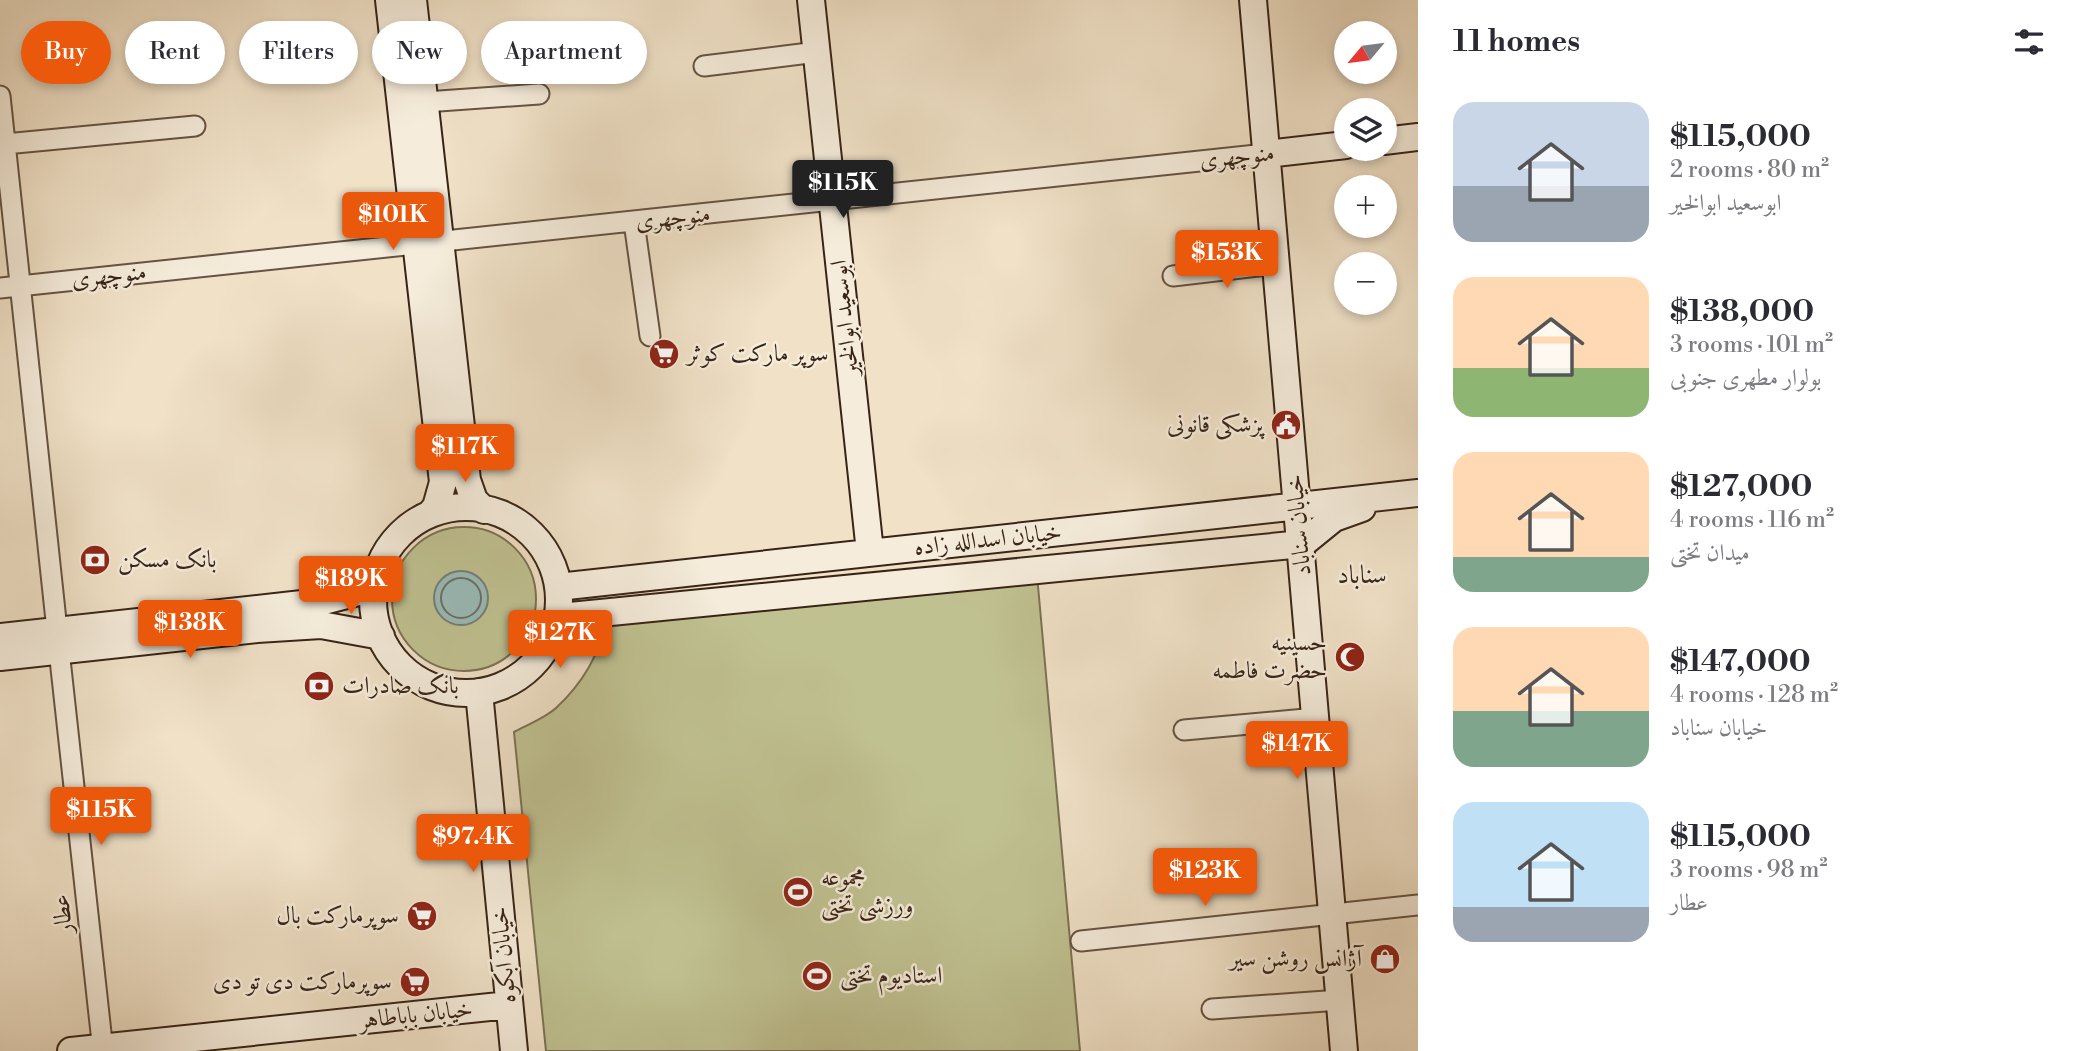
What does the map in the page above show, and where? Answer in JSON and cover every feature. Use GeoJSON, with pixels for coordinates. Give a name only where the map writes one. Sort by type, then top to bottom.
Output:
{"type":"FeatureCollection","features":[{"type":"Feature","properties":{"kind":"main road"},"geometry":{"type":"LineString","coordinates":[[389,0],[469,490],[484,510]]}},
{"type":"Feature","properties":{"kind":"main road"},"geometry":{"type":"LineString","coordinates":[[413,0],[425,102],[428,243],[443,482],[436,507],[430,514]]}},
{"type":"Feature","properties":{"kind":"main road","name":"ابوسعید ابوالخیر"},"geometry":{"type":"LineString","coordinates":[[811,0],[870,552]]}},
{"type":"Feature","properties":{"kind":"main road","name":"خیابان سناباد"},"geometry":{"type":"LineString","coordinates":[[1253,0],[1345,1051]]}},
{"type":"Feature","properties":{"kind":"main road"},"geometry":{"type":"LineString","coordinates":[[1397,139],[1418,137]]}},
{"type":"Feature","properties":{"kind":"main road","name":"منوچهری"},"geometry":{"type":"LineString","coordinates":[[1266,154],[1334,146]]}},
{"type":"Feature","properties":{"kind":"main road"},"geometry":{"type":"LineString","coordinates":[[1302,544],[1335,518],[1408,494]]}},
{"type":"Feature","properties":{"kind":"main road","name":"خیابان اسدالله زاده"},"geometry":{"type":"LineString","coordinates":[[558,587],[1408,494]]}},
{"type":"Feature","properties":{"kind":"main road"},"geometry":{"type":"LineString","coordinates":[[453,508],[484,510],[501,514],[522,526],[539,543],[552,564],[558,587],[560,617],[540,656],[523,673],[503,686],[479,692],[455,692],[432,686],[411,674],[393,657],[381,636],[374,613],[374,589],[380,565],[392,544],[409,527],[430,514],[453,508]]}},
{"type":"Feature","properties":{"kind":"main road","name":"خیابان اسدالله زاده"},"geometry":{"type":"LineString","coordinates":[[560,617],[1302,544]]}},
{"type":"Feature","properties":{"kind":"main road"},"geometry":{"type":"LineString","coordinates":[[0,657],[58,640],[320,602],[374,589]]}},
{"type":"Feature","properties":{"kind":"main road"},"geometry":{"type":"LineString","coordinates":[[0,636],[58,640],[321,625],[381,636]]}},
{"type":"Feature","properties":{"kind":"main road","name":"خیابان آبکوه"},"geometry":{"type":"LineString","coordinates":[[479,692],[514,1051]]}},
{"type":"Feature","properties":{"kind":"main road","name":"خیابان باباطاهر"},"geometry":{"type":"LineString","coordinates":[[71,1051],[509,1005]]}},
{"type":"Feature","properties":{"kind":"street"},"geometry":{"type":"LineString","coordinates":[[705,66],[817,52]]}},
{"type":"Feature","properties":{"kind":"street"},"geometry":{"type":"LineString","coordinates":[[425,102],[539,94]]}},
{"type":"Feature","properties":{"kind":"street","name":"عطار"},"geometry":{"type":"LineString","coordinates":[[0,96],[103,1049]]}},
{"type":"Feature","properties":{"kind":"street"},"geometry":{"type":"LineString","coordinates":[[5,144],[195,127]]}},
{"type":"Feature","properties":{"kind":"street","name":"منوچهری"},"geometry":{"type":"LineString","coordinates":[[0,288],[1266,154]]}},
{"type":"Feature","properties":{"kind":"street"},"geometry":{"type":"LineString","coordinates":[[634,222],[650,336]]}},
{"type":"Feature","properties":{"kind":"street"},"geometry":{"type":"LineString","coordinates":[[1173,276],[1276,264]]}},
{"type":"Feature","properties":{"kind":"street"},"geometry":{"type":"LineString","coordinates":[[1184,730],[1316,718]]}},
{"type":"Feature","properties":{"kind":"street"},"geometry":{"type":"LineString","coordinates":[[1081,941],[1418,905]]}},
{"type":"Feature","properties":{"kind":"street"},"geometry":{"type":"LineString","coordinates":[[1212,1009],[1340,1000]]}},
{"type":"Feature","properties":{"kind":"green space"},"geometry":{"type":"Polygon","coordinates":[[[464,527],[492,532],[515,548],[531,571],[536,599],[531,627],[515,650],[492,666],[464,671],[436,666],[413,650],[397,627],[392,599],[397,571],[413,548],[436,532],[464,527]]]}},
{"type":"Feature","properties":{"kind":"green space","name":"مجموعه ورزشی تختی"},"geometry":{"type":"Polygon","coordinates":[[[1037,575],[1080,1051],[546,1051],[514,732],[552,712],[582,679],[600,643],[605,618],[1037,575]]]}},
{"type":"Feature","properties":{"kind":"water"},"geometry":{"type":"Polygon","coordinates":[[[461,571],[480,579],[488,598],[480,617],[461,625],[442,617],[434,598],[442,579],[461,571]]]}},
{"type":"Feature","properties":{"kind":"place","name":"سوپر مارکت کوثر"},"geometry":{"type":"Point","coordinates":[664,354]}},
{"type":"Feature","properties":{"kind":"place","name":"پزشکی قانونی"},"geometry":{"type":"Point","coordinates":[1286,425]}},
{"type":"Feature","properties":{"kind":"place","name":"بانک مسکن"},"geometry":{"type":"Point","coordinates":[95,560]}},
{"type":"Feature","properties":{"kind":"place","name":"حسینیه حضرت فاطمه"},"geometry":{"type":"Point","coordinates":[1350,657]}},
{"type":"Feature","properties":{"kind":"place","name":"بانک صادرات"},"geometry":{"type":"Point","coordinates":[319,686]}},
{"type":"Feature","properties":{"kind":"place","name":"مجموعه ورزشی تختی"},"geometry":{"type":"Point","coordinates":[798,892]}},
{"type":"Feature","properties":{"kind":"place","name":"سوپرمارکت بال"},"geometry":{"type":"Point","coordinates":[422,916]}},
{"type":"Feature","properties":{"kind":"place","name":"آژانس روشن سیر"},"geometry":{"type":"Point","coordinates":[1385,959]}},
{"type":"Feature","properties":{"kind":"place","name":"استادیوم تختی"},"geometry":{"type":"Point","coordinates":[817,976]}},
{"type":"Feature","properties":{"kind":"place","name":"سوپرمارکت دی تو دی"},"geometry":{"type":"Point","coordinates":[415,982]}},
{"type":"Feature","properties":{"kind":"district","name":"سناباد"},"geometry":{"type":"Point","coordinates":[1362,575]}}]}
